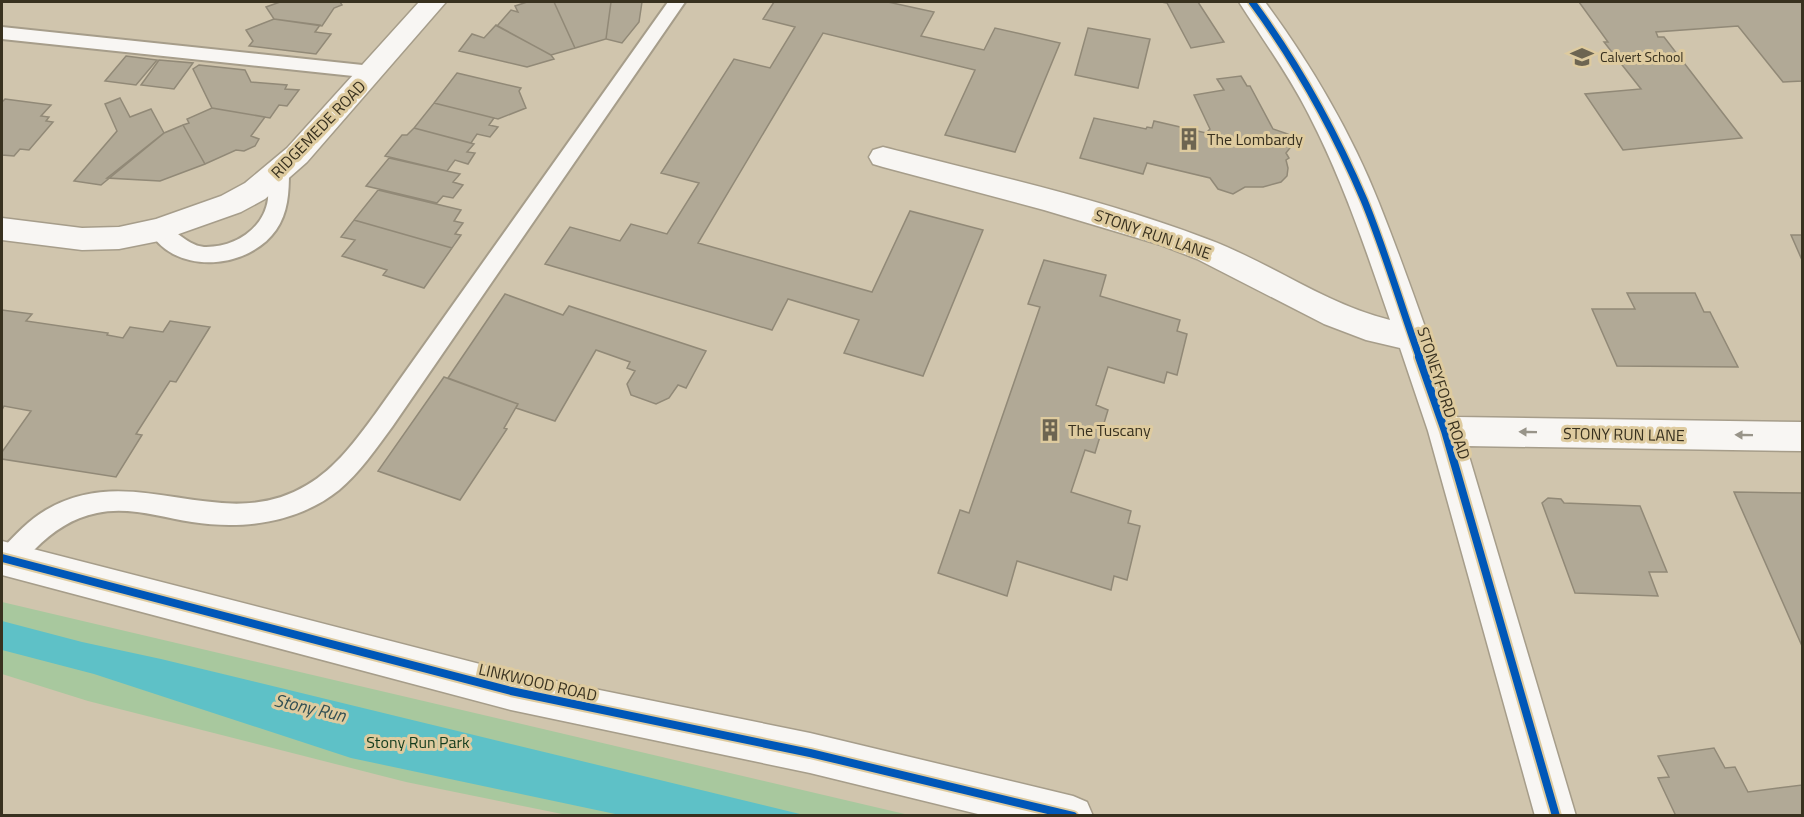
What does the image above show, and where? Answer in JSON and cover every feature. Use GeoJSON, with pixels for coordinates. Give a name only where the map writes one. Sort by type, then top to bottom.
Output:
{"type":"FeatureCollection","features":[{"type":"Feature","properties":{"kind":"street","name":"RIDGEMEDE ROAD"},"geometry":{"type":"LineString","coordinates":[[2,229],[82,238],[118,238],[159,230],[231,204],[255,191],[279,172],[333,117],[433,2]]}},
{"type":"Feature","properties":{"kind":"street","name":"STONEYFORD ROAD"},"geometry":{"type":"LineString","coordinates":[[1252,2],[1281,42],[1323,115],[1364,201],[1445,431],[1556,816]]}},
{"type":"Feature","properties":{"kind":"street","name":"STONY RUN LANE"},"geometry":{"type":"LineString","coordinates":[[883,157],[1044,199],[1169,236],[1219,256],[1335,315],[1366,327],[1412,338]]}},
{"type":"Feature","properties":{"kind":"street","name":"STONY RUN LANE"},"geometry":{"type":"LineString","coordinates":[[1445,431],[1803,436]]}},
{"type":"Feature","properties":{"kind":"street","name":"LINKWOOD ROAD"},"geometry":{"type":"LineString","coordinates":[[4,559],[511,691],[810,753],[1073,816]]}},
{"type":"Feature","properties":{"kind":"lane"},"geometry":{"type":"LineString","coordinates":[[4,559],[60,514],[92,502],[118,498],[210,514],[243,514],[264,512],[290,505],[315,493],[336,479],[357,455],[435,347],[676,2]]}},
{"type":"Feature","properties":{"kind":"lane"},"geometry":{"type":"LineString","coordinates":[[2,33],[372,72]]}},
{"type":"Feature","properties":{"kind":"lane"},"geometry":{"type":"LineString","coordinates":[[159,230],[181,249],[194,254],[216,254],[237,249],[255,238],[269,225],[279,192],[279,172]]}},
{"type":"Feature","properties":{"kind":"green space","name":"Stony Run Park"},"geometry":{"type":"Polygon","coordinates":[[[2,602],[909,815],[567,815],[406,782],[88,701],[2,674],[2,602]]]}},
{"type":"Feature","properties":{"kind":"water","name":"Stony Run"},"geometry":{"type":"Polygon","coordinates":[[[2,621],[804,815],[620,815],[351,758],[94,674],[2,650],[2,621]]]}},
{"type":"Feature","properties":{"kind":"building"},"geometry":{"type":"Polygon","coordinates":[[[280,2],[340,2],[342,5],[334,8],[322,26],[274,19],[266,7],[280,2]]]}},
{"type":"Feature","properties":{"kind":"building"},"geometry":{"type":"Polygon","coordinates":[[[527,2],[554,2],[575,48],[551,55],[497,26],[511,10],[518,12],[515,6],[527,2]]]}},
{"type":"Feature","properties":{"kind":"building"},"geometry":{"type":"Polygon","coordinates":[[[554,2],[611,2],[606,39],[575,48],[554,2]]]}},
{"type":"Feature","properties":{"kind":"building"},"geometry":{"type":"Polygon","coordinates":[[[611,2],[642,2],[639,22],[622,43],[606,39],[611,2]]]}},
{"type":"Feature","properties":{"kind":"building"},"geometry":{"type":"Polygon","coordinates":[[[774,2],[888,2],[934,12],[921,36],[984,50],[995,28],[1060,43],[1015,152],[945,135],[975,70],[823,33],[698,243],[872,292],[910,211],[983,230],[923,376],[844,353],[859,320],[788,299],[772,330],[545,264],[570,227],[620,241],[631,224],[667,234],[699,183],[661,173],[734,59],[770,68],[795,27],[763,19],[774,2]]]}},
{"type":"Feature","properties":{"kind":"building"},"geometry":{"type":"Polygon","coordinates":[[[1161,2],[1198,2],[1224,42],[1191,48],[1167,3],[1161,2]]]}},
{"type":"Feature","properties":{"kind":"building"},"geometry":{"type":"Polygon","coordinates":[[[1579,2],[1802,2],[1802,81],[1783,82],[1738,26],[1656,32],[1658,37],[1664,37],[1742,138],[1623,150],[1585,94],[1641,89],[1604,42],[1608,42],[1579,2]]]}},
{"type":"Feature","properties":{"kind":"building"},"geometry":{"type":"Polygon","coordinates":[[[274,19],[320,25],[315,32],[331,34],[316,54],[249,46],[253,41],[246,30],[274,19]]]}},
{"type":"Feature","properties":{"kind":"building"},"geometry":{"type":"Polygon","coordinates":[[[496,25],[551,55],[554,59],[527,67],[459,51],[472,34],[484,38],[496,25]]]}},
{"type":"Feature","properties":{"kind":"building"},"geometry":{"type":"Polygon","coordinates":[[[1088,28],[1150,39],[1138,88],[1075,75],[1088,28]]]}},
{"type":"Feature","properties":{"kind":"building"},"geometry":{"type":"Polygon","coordinates":[[[126,56],[157,60],[136,85],[105,81],[126,56]]]}},
{"type":"Feature","properties":{"kind":"building"},"geometry":{"type":"Polygon","coordinates":[[[159,60],[193,63],[174,89],[141,85],[159,60]]]}},
{"type":"Feature","properties":{"kind":"building"},"geometry":{"type":"Polygon","coordinates":[[[199,65],[245,70],[251,82],[287,85],[285,89],[299,90],[287,106],[279,105],[270,118],[212,108],[193,69],[199,65]]]}},
{"type":"Feature","properties":{"kind":"building"},"geometry":{"type":"Polygon","coordinates":[[[457,73],[521,88],[519,91],[526,108],[498,119],[434,103],[457,73]]]}},
{"type":"Feature","properties":{"kind":"building","name":"The Lombardy"},"geometry":{"type":"Polygon","coordinates":[[[1241,76],[1247,86],[1250,86],[1273,129],[1288,134],[1293,144],[1286,153],[1289,158],[1286,160],[1287,176],[1281,182],[1263,187],[1245,187],[1233,194],[1218,189],[1210,178],[1147,163],[1143,174],[1080,158],[1094,118],[1146,129],[1147,127],[1152,128],[1154,121],[1206,133],[1210,129],[1194,95],[1224,90],[1217,79],[1241,76]]]}},
{"type":"Feature","properties":{"kind":"building"},"geometry":{"type":"Polygon","coordinates":[[[120,98],[130,117],[151,109],[164,133],[101,185],[74,181],[117,131],[105,104],[120,98]]]}},
{"type":"Feature","properties":{"kind":"building"},"geometry":{"type":"Polygon","coordinates":[[[5,99],[51,105],[41,116],[49,117],[46,121],[53,122],[29,150],[20,149],[14,156],[2,155],[2,102],[5,99]]]}},
{"type":"Feature","properties":{"kind":"building"},"geometry":{"type":"Polygon","coordinates":[[[434,103],[494,118],[489,125],[498,127],[490,137],[477,134],[471,143],[414,128],[434,103]]]}},
{"type":"Feature","properties":{"kind":"building"},"geometry":{"type":"Polygon","coordinates":[[[212,108],[265,117],[251,136],[259,139],[255,146],[244,151],[236,150],[205,164],[183,125],[189,123],[187,119],[212,108]]]}},
{"type":"Feature","properties":{"kind":"building"},"geometry":{"type":"Polygon","coordinates":[[[183,125],[205,164],[160,181],[107,178],[164,133],[183,125]]]}},
{"type":"Feature","properties":{"kind":"building"},"geometry":{"type":"Polygon","coordinates":[[[414,128],[474,144],[467,152],[475,153],[468,164],[455,160],[447,171],[385,156],[402,135],[407,135],[414,128]]]}},
{"type":"Feature","properties":{"kind":"building"},"geometry":{"type":"Polygon","coordinates":[[[389,158],[460,174],[453,182],[463,185],[453,198],[443,196],[437,203],[366,186],[389,158]]]}},
{"type":"Feature","properties":{"kind":"building"},"geometry":{"type":"Polygon","coordinates":[[[378,190],[461,210],[454,221],[463,223],[455,234],[461,235],[452,248],[354,220],[378,190]]]}},
{"type":"Feature","properties":{"kind":"building"},"geometry":{"type":"Polygon","coordinates":[[[354,220],[452,248],[424,288],[383,275],[387,270],[342,256],[355,240],[341,237],[354,220]]]}},
{"type":"Feature","properties":{"kind":"building"},"geometry":{"type":"Polygon","coordinates":[[[1791,235],[1802,235],[1802,260],[1791,235]]]}},
{"type":"Feature","properties":{"kind":"building","name":"The Tuscany"},"geometry":{"type":"Polygon","coordinates":[[[1044,260],[1106,275],[1100,296],[1180,320],[1177,331],[1187,334],[1177,375],[1167,372],[1164,383],[1108,367],[1096,405],[1108,410],[1095,453],[1085,450],[1071,492],[1131,511],[1128,523],[1140,526],[1127,580],[1114,576],[1111,590],[1017,561],[1007,596],[938,573],[960,510],[969,513],[1040,307],[1028,304],[1044,260]]]}},
{"type":"Feature","properties":{"kind":"building"},"geometry":{"type":"Polygon","coordinates":[[[1627,293],[1695,293],[1704,312],[1710,312],[1738,367],[1617,366],[1592,309],[1635,309],[1627,293]]]}},
{"type":"Feature","properties":{"kind":"building"},"geometry":{"type":"Polygon","coordinates":[[[505,294],[563,315],[569,306],[706,351],[686,388],[678,385],[669,398],[656,404],[631,395],[627,384],[635,371],[627,368],[630,362],[596,350],[555,421],[516,408],[518,404],[448,378],[505,294]]]}},
{"type":"Feature","properties":{"kind":"building"},"geometry":{"type":"Polygon","coordinates":[[[2,310],[32,314],[26,321],[108,333],[107,335],[123,338],[130,327],[163,332],[170,321],[210,327],[176,382],[170,381],[136,434],[142,435],[116,477],[2,459],[2,452],[31,411],[4,406],[2,410],[2,310]]]}},
{"type":"Feature","properties":{"kind":"building"},"geometry":{"type":"Polygon","coordinates":[[[444,377],[518,404],[504,428],[507,429],[460,500],[378,471],[444,377]]]}},
{"type":"Feature","properties":{"kind":"building"},"geometry":{"type":"Polygon","coordinates":[[[1734,492],[1802,493],[1802,646],[1734,492]]]}},
{"type":"Feature","properties":{"kind":"building"},"geometry":{"type":"Polygon","coordinates":[[[1548,498],[1561,499],[1564,503],[1640,506],[1667,572],[1649,572],[1658,596],[1575,593],[1542,503],[1548,498]]]}},
{"type":"Feature","properties":{"kind":"building"},"geometry":{"type":"Polygon","coordinates":[[[1714,748],[1725,768],[1735,767],[1748,792],[1802,785],[1802,816],[1676,816],[1658,778],[1669,777],[1658,756],[1714,748]]]}},
{"type":"Feature","properties":{"kind":"cycle path"},"geometry":{"type":"LineString","coordinates":[[1252,2],[1281,42],[1323,115],[1364,201],[1445,431],[1556,816]]}},
{"type":"Feature","properties":{"kind":"cycle path"},"geometry":{"type":"LineString","coordinates":[[2,558],[511,691],[810,753],[1073,816]]}},
{"type":"Feature","properties":{"kind":"place","name":"Calvert School"},"geometry":{"type":"Point","coordinates":[1582,57]}},
{"type":"Feature","properties":{"kind":"place","name":"The Lombardy"},"geometry":{"type":"Point","coordinates":[1189,139]}},
{"type":"Feature","properties":{"kind":"place","name":"The Tuscany"},"geometry":{"type":"Point","coordinates":[1050,430]}}]}
